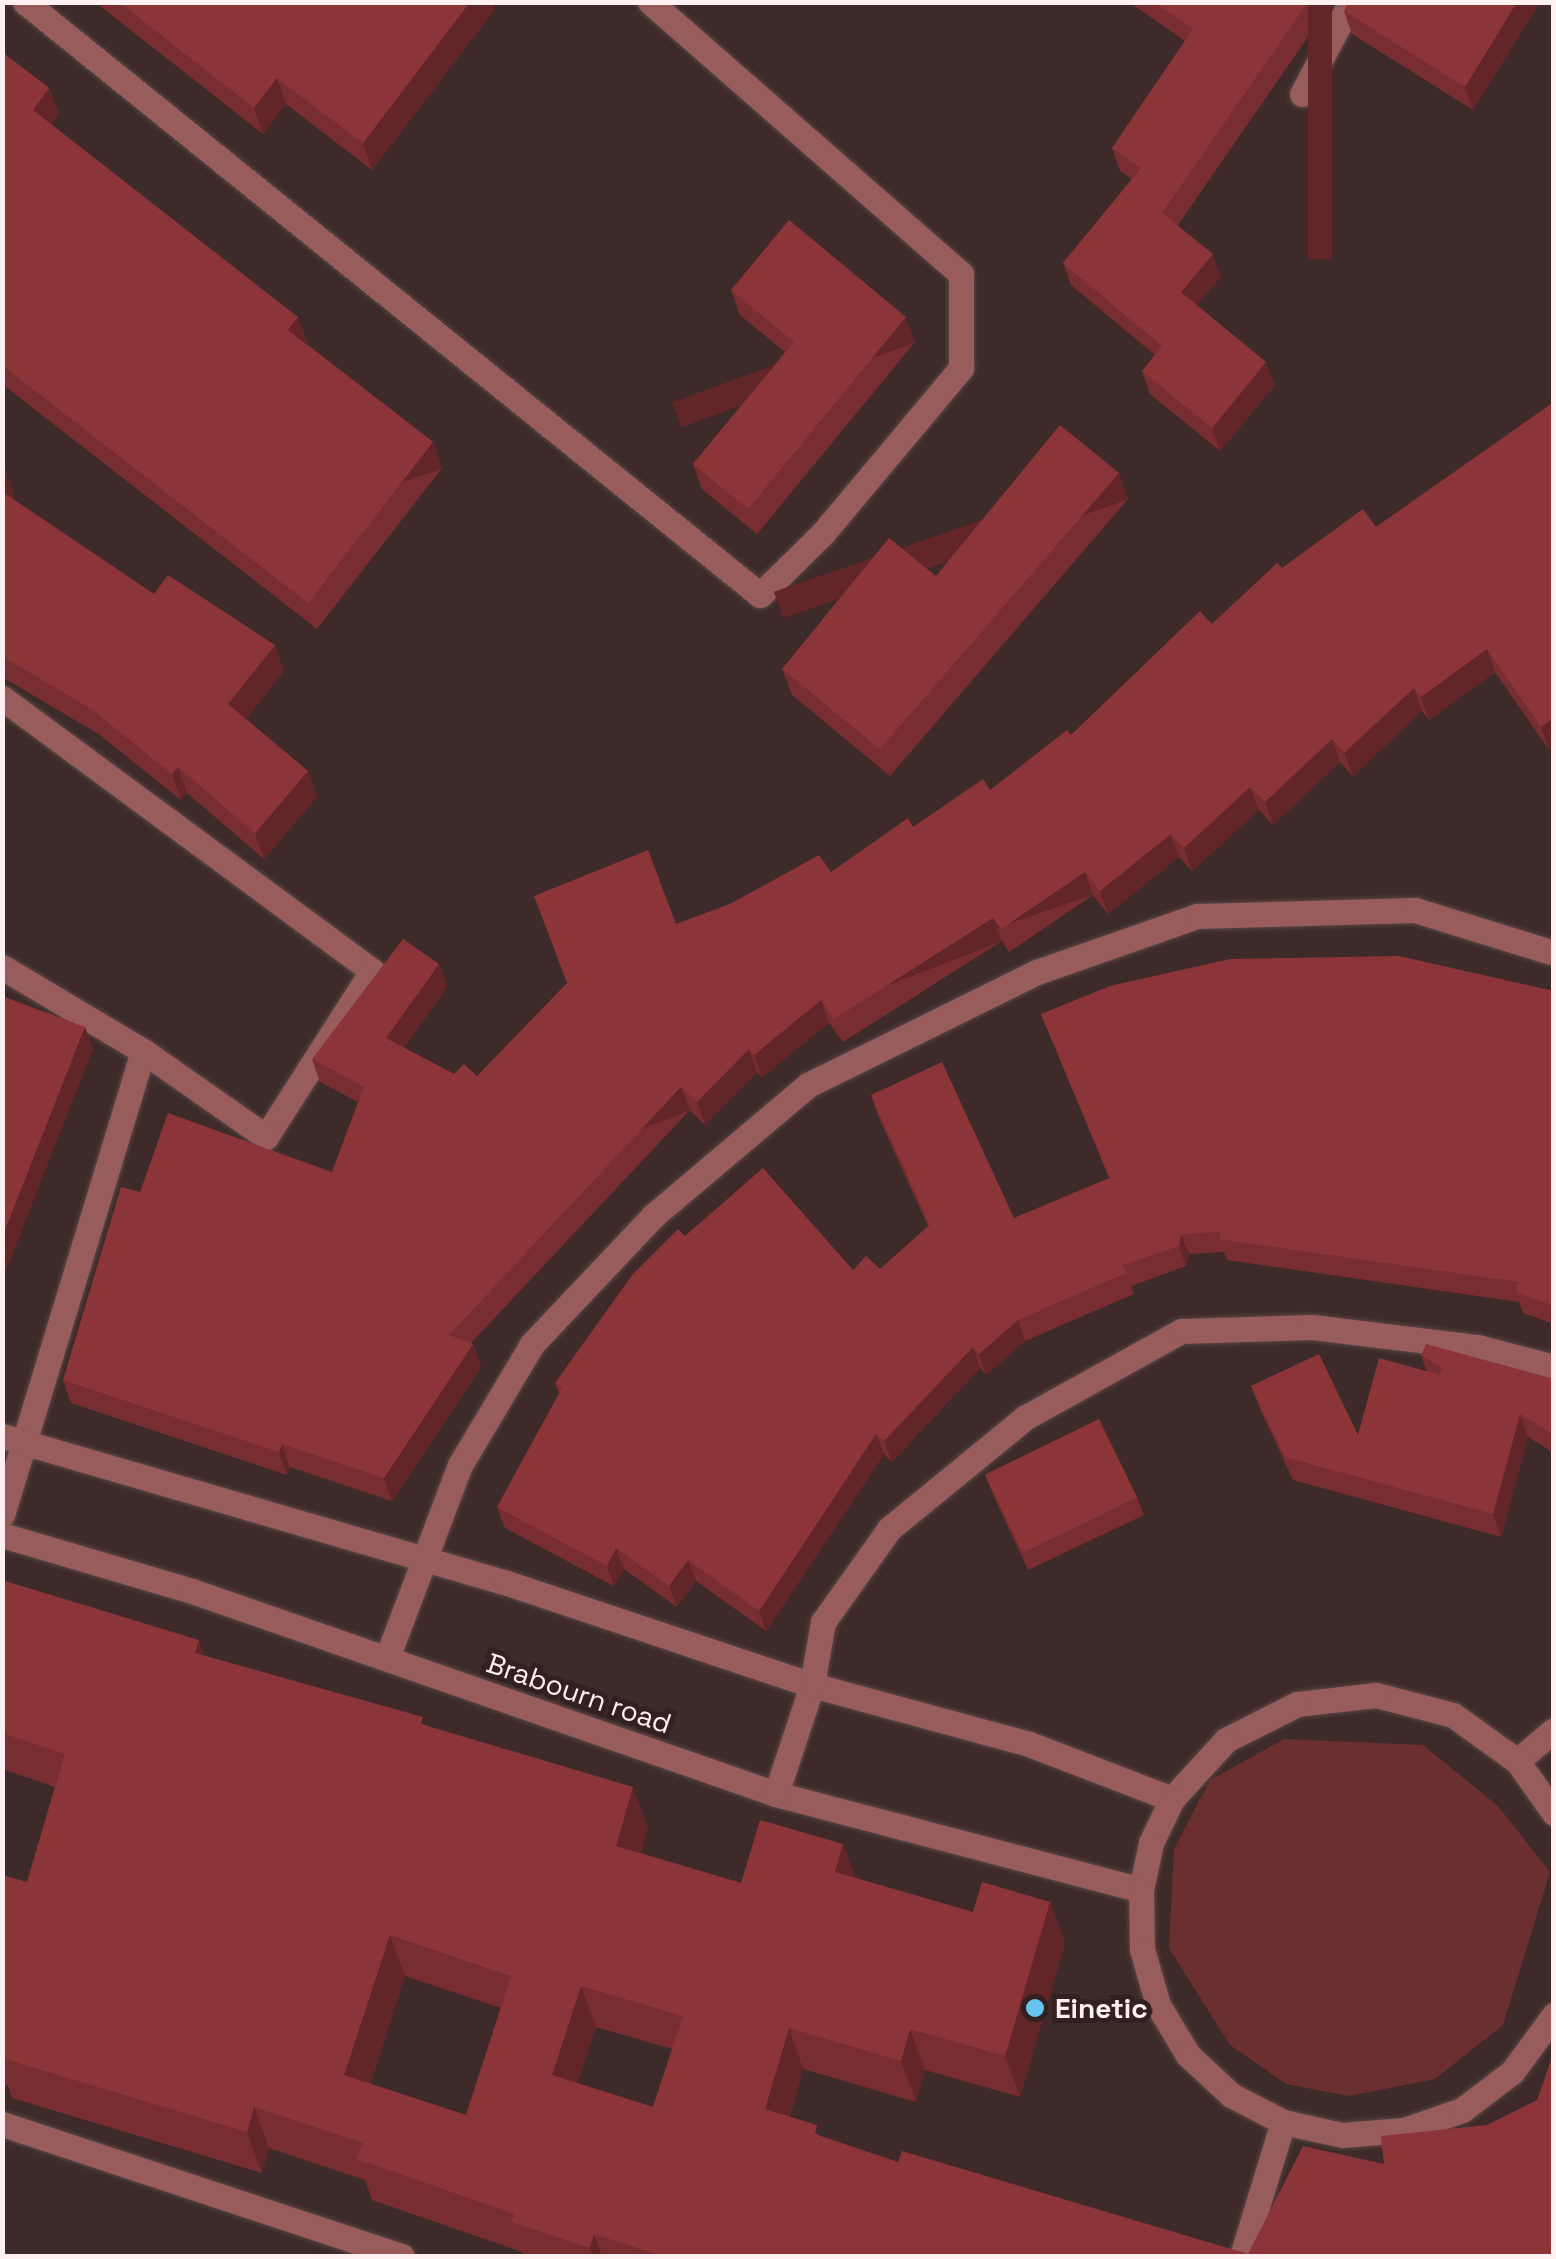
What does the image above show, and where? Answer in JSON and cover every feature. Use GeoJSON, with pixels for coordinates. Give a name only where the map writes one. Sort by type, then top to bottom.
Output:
{"type":"FeatureCollection","features":[{"type":"Feature","properties":{"kind":"street"},"geometry":{"type":"LineString","coordinates":[[25,2],[760,596],[824,532],[961,368],[961,274],[650,2]]}},
{"type":"Feature","properties":{"kind":"street"},"geometry":{"type":"LineString","coordinates":[[1302,94],[1352,2]]}},
{"type":"Feature","properties":{"kind":"street"},"geometry":{"type":"LineString","coordinates":[[2,698],[372,971],[266,1137],[143,1051],[2,967]]}},
{"type":"Feature","properties":{"kind":"street"},"geometry":{"type":"LineString","coordinates":[[387,1658],[421,1558],[460,1465],[532,1344],[653,1216],[808,1085],[1037,972],[1197,916],[1416,910],[1554,954]]}},
{"type":"Feature","properties":{"kind":"street"},"geometry":{"type":"LineString","coordinates":[[2,1514],[13,1439],[143,1051]]}},
{"type":"Feature","properties":{"kind":"street"},"geometry":{"type":"LineString","coordinates":[[776,1794],[812,1685],[823,1622],[890,1529],[1026,1417],[1180,1331],[1312,1327],[1478,1347],[1554,1367]]}},
{"type":"Feature","properties":{"kind":"street"},"geometry":{"type":"LineString","coordinates":[[13,1439],[421,1558],[812,1685],[1029,1744],[1172,1800]]}},
{"type":"Feature","properties":{"kind":"street","name":"Brabourn road"},"geometry":{"type":"LineString","coordinates":[[2,1535],[387,1658],[776,1794],[1141,1890]]}},
{"type":"Feature","properties":{"kind":"street"},"geometry":{"type":"LineString","coordinates":[[1554,1813],[1518,1761],[1453,1714],[1376,1695],[1297,1704],[1226,1740],[1172,1800],[1152,1843],[1141,1890],[1142,1949],[1158,2005],[1178,2038],[1231,2095],[1283,2122],[1342,2135],[1373,2133],[1404,2130],[1462,2110],[1512,2072],[1554,2015]]}},
{"type":"Feature","properties":{"kind":"street"},"geometry":{"type":"LineString","coordinates":[[1518,1761],[1554,1730]]}},
{"type":"Feature","properties":{"kind":"street"},"geometry":{"type":"LineString","coordinates":[[1242,2256],[1283,2122]]}},
{"type":"Feature","properties":{"kind":"street"},"geometry":{"type":"LineString","coordinates":[[2,2124],[402,2256]]}},
{"type":"Feature","properties":{"kind":"shaded area"},"geometry":{"type":"Polygon","coordinates":[[[1284,1739],[1423,1745],[1498,1806],[1550,1872],[1503,2025],[1435,2079],[1349,2096],[1286,2084],[1230,2045],[1169,1948],[1174,1849],[1210,1780],[1284,1739]]]}},
{"type":"Feature","properties":{"kind":"building"},"geometry":{"type":"Polygon","coordinates":[[[119,2],[470,2],[363,143],[277,78],[254,108],[119,2]]]}},
{"type":"Feature","properties":{"kind":"building"},"geometry":{"type":"Polygon","coordinates":[[[1154,2],[1308,2],[1162,213],[1213,254],[1181,292],[1266,362],[1212,428],[1142,371],[1162,346],[1063,263],[1141,168],[1112,148],[1193,29],[1154,2]]]}},
{"type":"Feature","properties":{"kind":"building"},"geometry":{"type":"Polygon","coordinates":[[[1348,2],[1517,2],[1465,87],[1344,11],[1348,2]]]}},
{"type":"Feature","properties":{"kind":"building"},"geometry":{"type":"Polygon","coordinates":[[[2,52],[49,88],[33,110],[298,317],[288,330],[433,442],[308,603],[2,365],[2,52]]]}},
{"type":"Feature","properties":{"kind":"building"},"geometry":{"type":"Polygon","coordinates":[[[789,220],[906,317],[748,509],[693,464],[794,342],[731,290],[789,220]]]}},
{"type":"Feature","properties":{"kind":"building"},"geometry":{"type":"Polygon","coordinates":[[[1554,402],[1554,718],[1541,727],[1487,649],[1421,697],[1414,688],[1344,753],[1332,739],[1265,802],[1250,787],[1184,848],[1171,834],[1100,891],[1085,872],[1001,929],[993,918],[834,1019],[821,1000],[754,1055],[749,1049],[697,1102],[681,1087],[449,1335],[473,1344],[384,1478],[282,1444],[279,1452],[63,1380],[121,1187],[140,1192],[168,1113],[332,1172],[364,1087],[312,1059],[403,939],[439,964],[386,1038],[454,1074],[464,1064],[477,1076],[567,983],[534,896],[648,850],[676,924],[730,904],[819,855],[831,872],[908,818],[913,827],[983,779],[990,790],[1067,730],[1071,735],[1200,611],[1212,624],[1277,563],[1282,568],[1363,509],[1376,527],[1554,402]]]}},
{"type":"Feature","properties":{"kind":"building"},"geometry":{"type":"Polygon","coordinates":[[[1060,425],[1119,473],[880,749],[782,669],[889,538],[936,576],[1060,425]]]}},
{"type":"Feature","properties":{"kind":"building"},"geometry":{"type":"Polygon","coordinates":[[[2,492],[154,594],[168,575],[275,645],[228,704],[308,771],[255,833],[178,767],[172,774],[91,709],[2,656],[2,492]]]}},
{"type":"Feature","properties":{"kind":"building"},"geometry":{"type":"Polygon","coordinates":[[[1399,956],[1554,991],[1554,1306],[1516,1292],[1519,1282],[1219,1239],[1220,1232],[1181,1234],[1179,1246],[1123,1265],[1126,1273],[1018,1320],[979,1354],[973,1347],[884,1441],[876,1434],[759,1611],[688,1560],[669,1586],[616,1548],[607,1566],[497,1507],[562,1388],[555,1383],[633,1274],[678,1229],[685,1236],[763,1168],[853,1270],[866,1256],[880,1269],[930,1225],[871,1095],[942,1062],[1014,1218],[1110,1178],[1041,1014],[1110,986],[1230,959],[1399,956]]]}},
{"type":"Feature","properties":{"kind":"building"},"geometry":{"type":"Polygon","coordinates":[[[2,996],[85,1027],[2,1238],[2,996]]]}},
{"type":"Feature","properties":{"kind":"building"},"geometry":{"type":"Polygon","coordinates":[[[1426,1344],[1554,1379],[1554,1435],[1520,1414],[1493,1514],[1285,1457],[1251,1386],[1319,1354],[1358,1435],[1379,1358],[1440,1375],[1442,1368],[1421,1355],[1426,1344]]]}},
{"type":"Feature","properties":{"kind":"building"},"geometry":{"type":"Polygon","coordinates":[[[1099,1419],[1137,1497],[1023,1553],[985,1475],[1099,1419]]]}},
{"type":"Feature","properties":{"kind":"building"},"geometry":{"type":"Polygon","coordinates":[[[2,1580],[199,1640],[195,1653],[423,1717],[421,1724],[633,1787],[616,1846],[741,1883],[760,1820],[843,1844],[835,1872],[973,1912],[982,1882],[1050,1902],[1005,2056],[910,2029],[901,2061],[789,2028],[765,2109],[817,2125],[815,2134],[898,2162],[902,2151],[1248,2254],[1303,2146],[1384,2164],[1381,2136],[1487,2125],[1537,2100],[1554,2052],[1554,2256],[662,2256],[594,2234],[590,2248],[512,2222],[514,2214],[357,2159],[363,2143],[254,2107],[247,2132],[2,2058],[2,1875],[27,1882],[65,1754],[2,1733],[2,1580]],[[390,1935],[344,2075],[466,2115],[511,1976],[390,1935]],[[581,1986],[552,2075],[653,2107],[683,2016],[581,1986]]]}},
{"type":"Feature","properties":{"kind":"place","name":"Einetic"},"geometry":{"type":"Point","coordinates":[1035,2008]}}]}
